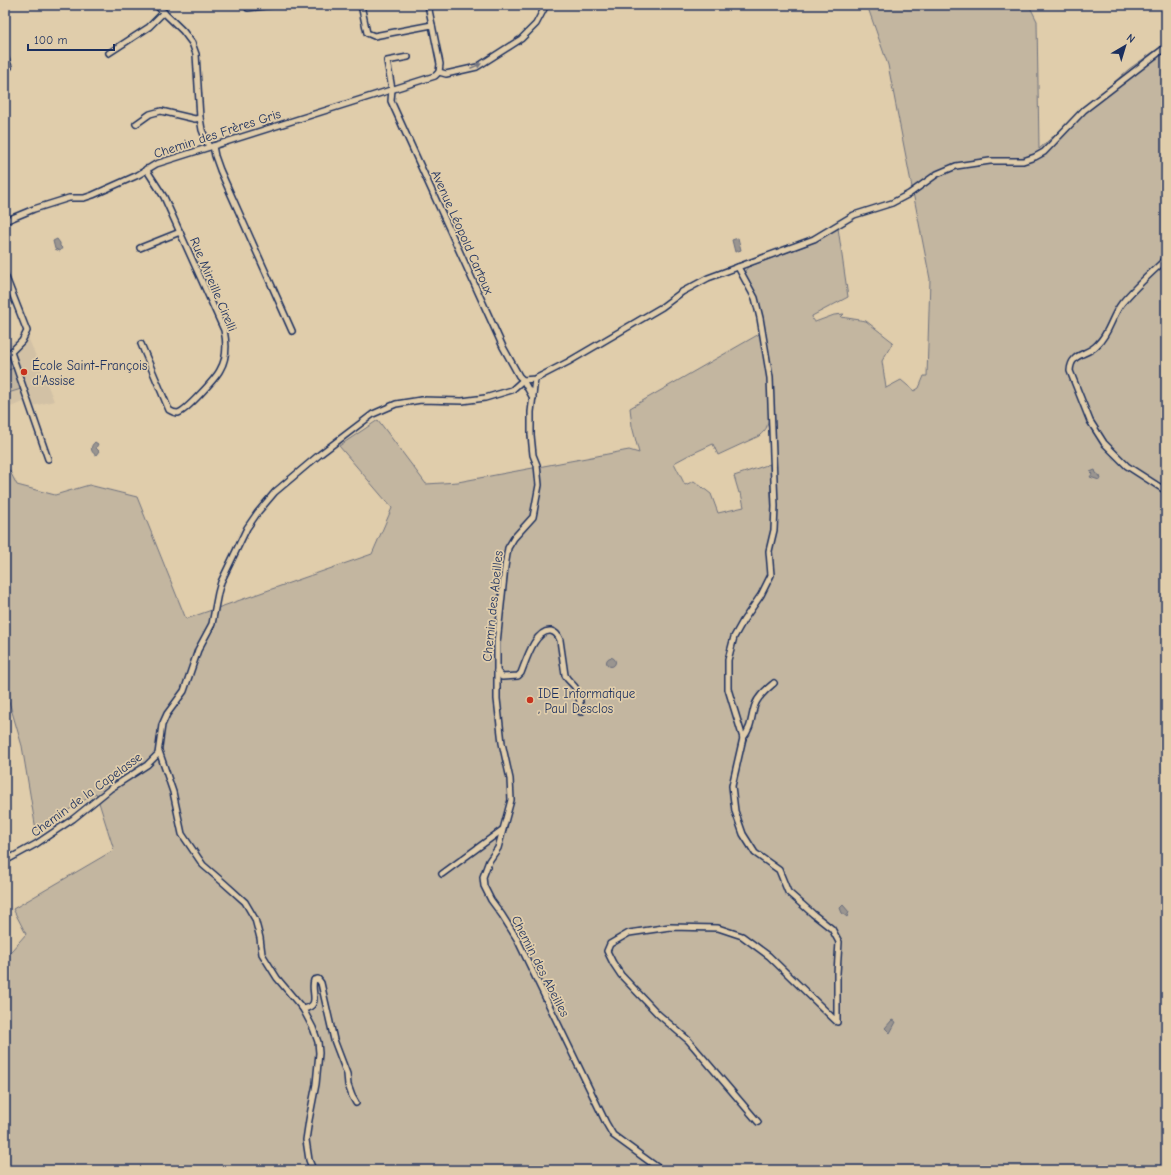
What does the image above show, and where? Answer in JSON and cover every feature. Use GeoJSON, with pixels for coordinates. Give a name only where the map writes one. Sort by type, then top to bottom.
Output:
{"type":"FeatureCollection","features":[{"type":"Feature","properties":{"kind":"street"},"geometry":{"type":"LineString","coordinates":[[156,5],[184,31],[192,43],[196,54],[202,130],[211,146],[220,170],[292,331]]}},
{"type":"Feature","properties":{"kind":"street"},"geometry":{"type":"LineString","coordinates":[[248,8],[272,5]]}},
{"type":"Feature","properties":{"kind":"street"},"geometry":{"type":"LineString","coordinates":[[361,5],[367,33],[374,36],[432,25]]}},
{"type":"Feature","properties":{"kind":"street"},"geometry":{"type":"LineString","coordinates":[[428,5],[440,64],[439,72],[446,74],[477,67],[521,39],[536,24],[545,7]]}},
{"type":"Feature","properties":{"kind":"street"},"geometry":{"type":"LineString","coordinates":[[109,53],[149,27],[164,12]]}},
{"type":"Feature","properties":{"kind":"street"},"geometry":{"type":"LineString","coordinates":[[533,398],[523,380],[535,379],[568,362],[655,311],[682,292],[708,278],[814,238],[854,215],[892,203],[909,194],[937,174],[956,166],[990,161],[1023,162],[1035,157],[1044,152],[1084,110],[1166,47]]}},
{"type":"Feature","properties":{"kind":"street"},"geometry":{"type":"LineString","coordinates":[[5,57],[9,67]]}},
{"type":"Feature","properties":{"kind":"street","name":"Avenue Léopold Cartoux"},"geometry":{"type":"LineString","coordinates":[[408,57],[387,61],[392,89],[391,101],[503,347],[519,376],[523,380]]}},
{"type":"Feature","properties":{"kind":"street","name":"Chemin des Frères Gris"},"geometry":{"type":"LineString","coordinates":[[5,221],[34,209],[69,198],[84,198],[93,195],[156,164],[434,76],[439,72]]}},
{"type":"Feature","properties":{"kind":"street"},"geometry":{"type":"LineString","coordinates":[[136,124],[150,114],[161,111],[195,119],[200,118]]}},
{"type":"Feature","properties":{"kind":"street","name":"Rue Mireille Cirelli"},"geometry":{"type":"LineString","coordinates":[[141,344],[169,410],[174,413],[180,413],[203,391],[220,371],[225,356],[226,342],[224,330],[164,197],[146,170]]}},
{"type":"Feature","properties":{"kind":"street"},"geometry":{"type":"LineString","coordinates":[[140,248],[180,232]]}},
{"type":"Feature","properties":{"kind":"street"},"geometry":{"type":"LineString","coordinates":[[1166,259],[1122,304],[1115,314],[1104,338],[1096,347],[1075,358],[1070,365],[1070,371],[1090,421],[1104,443],[1127,466],[1166,491]]}},
{"type":"Feature","properties":{"kind":"street"},"geometry":{"type":"LineString","coordinates":[[738,267],[755,298],[760,318],[770,378],[775,506],[774,530],[769,551],[771,576],[761,595],[742,621],[734,637],[728,660],[728,689],[743,738],[732,786],[735,811],[743,834],[755,853],[779,870],[788,892],[832,929],[839,942],[837,973],[837,1022],[769,956],[742,936],[718,928],[670,927],[629,933],[610,944],[607,951],[621,975],[658,1014],[688,1040],[758,1122]]}},
{"type":"Feature","properties":{"kind":"street"},"geometry":{"type":"LineString","coordinates":[[5,275],[27,331],[22,341],[11,352],[48,459]]}},
{"type":"Feature","properties":{"kind":"street","name":"Chemin des Abeilles"},"geometry":{"type":"LineString","coordinates":[[535,379],[531,435],[539,485],[533,517],[514,538],[508,548],[497,643],[497,699],[502,743],[510,779],[511,800],[498,848],[486,867],[483,877],[484,886],[491,900],[517,939],[613,1135],[661,1170]]}},
{"type":"Feature","properties":{"kind":"street","name":"Chemin de la Capelasse"},"geometry":{"type":"LineString","coordinates":[[5,861],[36,844],[73,820],[110,788],[147,765],[158,754],[164,719],[184,691],[200,646],[212,624],[221,582],[247,528],[266,500],[297,472],[373,414],[396,404],[421,400],[462,401],[485,398],[512,390],[523,380]]}},
{"type":"Feature","properties":{"kind":"street"},"geometry":{"type":"LineString","coordinates":[[497,671],[502,677],[518,676],[522,674],[538,636],[543,632],[554,632],[558,635],[560,640],[564,675],[566,679],[575,686],[581,712]]}},
{"type":"Feature","properties":{"kind":"street"},"geometry":{"type":"LineString","coordinates":[[743,738],[747,734],[755,704],[766,690],[774,683]]}},
{"type":"Feature","properties":{"kind":"street"},"geometry":{"type":"LineString","coordinates":[[159,750],[173,792],[182,834],[202,865],[245,902],[255,919],[262,954],[277,978],[303,1009],[313,1028],[318,1042],[319,1053],[316,1084],[306,1140],[309,1160],[313,1170]]}},
{"type":"Feature","properties":{"kind":"street"},"geometry":{"type":"LineString","coordinates":[[442,874],[502,830]]}},
{"type":"Feature","properties":{"kind":"street"},"geometry":{"type":"LineString","coordinates":[[303,1009],[309,1008],[313,1004],[315,993],[313,984],[314,980],[318,979],[321,983],[334,1040],[347,1074],[348,1086],[356,1103]]}},
{"type":"Feature","properties":{"kind":"shaded area"},"geometry":{"type":"Polygon","coordinates":[[[867,5],[1029,5],[1037,21],[1039,149],[1129,69],[1166,43],[1166,1170],[5,1170],[5,958],[26,934],[13,909],[114,850],[96,793],[36,830],[22,746],[5,688],[5,462],[17,485],[55,495],[89,485],[137,497],[186,619],[372,554],[392,508],[339,446],[378,420],[426,484],[458,482],[629,450],[639,453],[632,426],[630,408],[761,333],[769,397],[769,417],[766,429],[759,436],[718,455],[713,444],[674,463],[685,485],[694,481],[711,494],[718,513],[744,507],[741,493],[739,493],[734,476],[770,464],[772,521],[777,525],[773,384],[763,319],[757,299],[745,275],[745,271],[748,267],[807,245],[838,228],[848,297],[812,316],[813,321],[815,322],[834,315],[844,314],[841,317],[866,321],[893,342],[882,361],[886,388],[901,380],[914,391],[919,388],[924,376],[927,376],[930,279],[888,65],[867,5]]]}},
{"type":"Feature","properties":{"kind":"shaded area"},"geometry":{"type":"Polygon","coordinates":[[[738,238],[741,250],[735,252],[732,240],[738,238]]]}},
{"type":"Feature","properties":{"kind":"shaded area"},"geometry":{"type":"Polygon","coordinates":[[[57,239],[62,248],[60,251],[55,249],[53,241],[57,239]]]}},
{"type":"Feature","properties":{"kind":"shaded area","name":"École Saint-François d'Assise"},"geometry":{"type":"Polygon","coordinates":[[[28,337],[54,401],[29,407],[26,401],[5,409],[5,344],[28,337]]]}},
{"type":"Feature","properties":{"kind":"shaded area"},"geometry":{"type":"Polygon","coordinates":[[[14,368],[21,389],[8,393],[5,384],[5,371],[14,368]]]}},
{"type":"Feature","properties":{"kind":"shaded area"},"geometry":{"type":"Polygon","coordinates":[[[95,442],[98,444],[96,448],[99,451],[96,455],[91,449],[95,442]]]}},
{"type":"Feature","properties":{"kind":"shaded area"},"geometry":{"type":"Polygon","coordinates":[[[1095,470],[1101,479],[1099,480],[1090,477],[1092,474],[1090,472],[1095,470]]]}},
{"type":"Feature","properties":{"kind":"shaded area"},"geometry":{"type":"Polygon","coordinates":[[[611,657],[616,662],[611,667],[606,662],[611,657]]]}},
{"type":"Feature","properties":{"kind":"shaded area"},"geometry":{"type":"Polygon","coordinates":[[[843,905],[849,912],[847,917],[842,913],[840,908],[843,905]]]}},
{"type":"Feature","properties":{"kind":"shaded area"},"geometry":{"type":"Polygon","coordinates":[[[892,1020],[896,1022],[890,1033],[885,1028],[892,1020]]]}},
{"type":"Feature","properties":{"kind":"place","name":"École Saint-François d'Assise"},"geometry":{"type":"Point","coordinates":[24,372]}},
{"type":"Feature","properties":{"kind":"place","name":"IDE Informatique , Paul Desclos"},"geometry":{"type":"Point","coordinates":[530,700]}}]}
